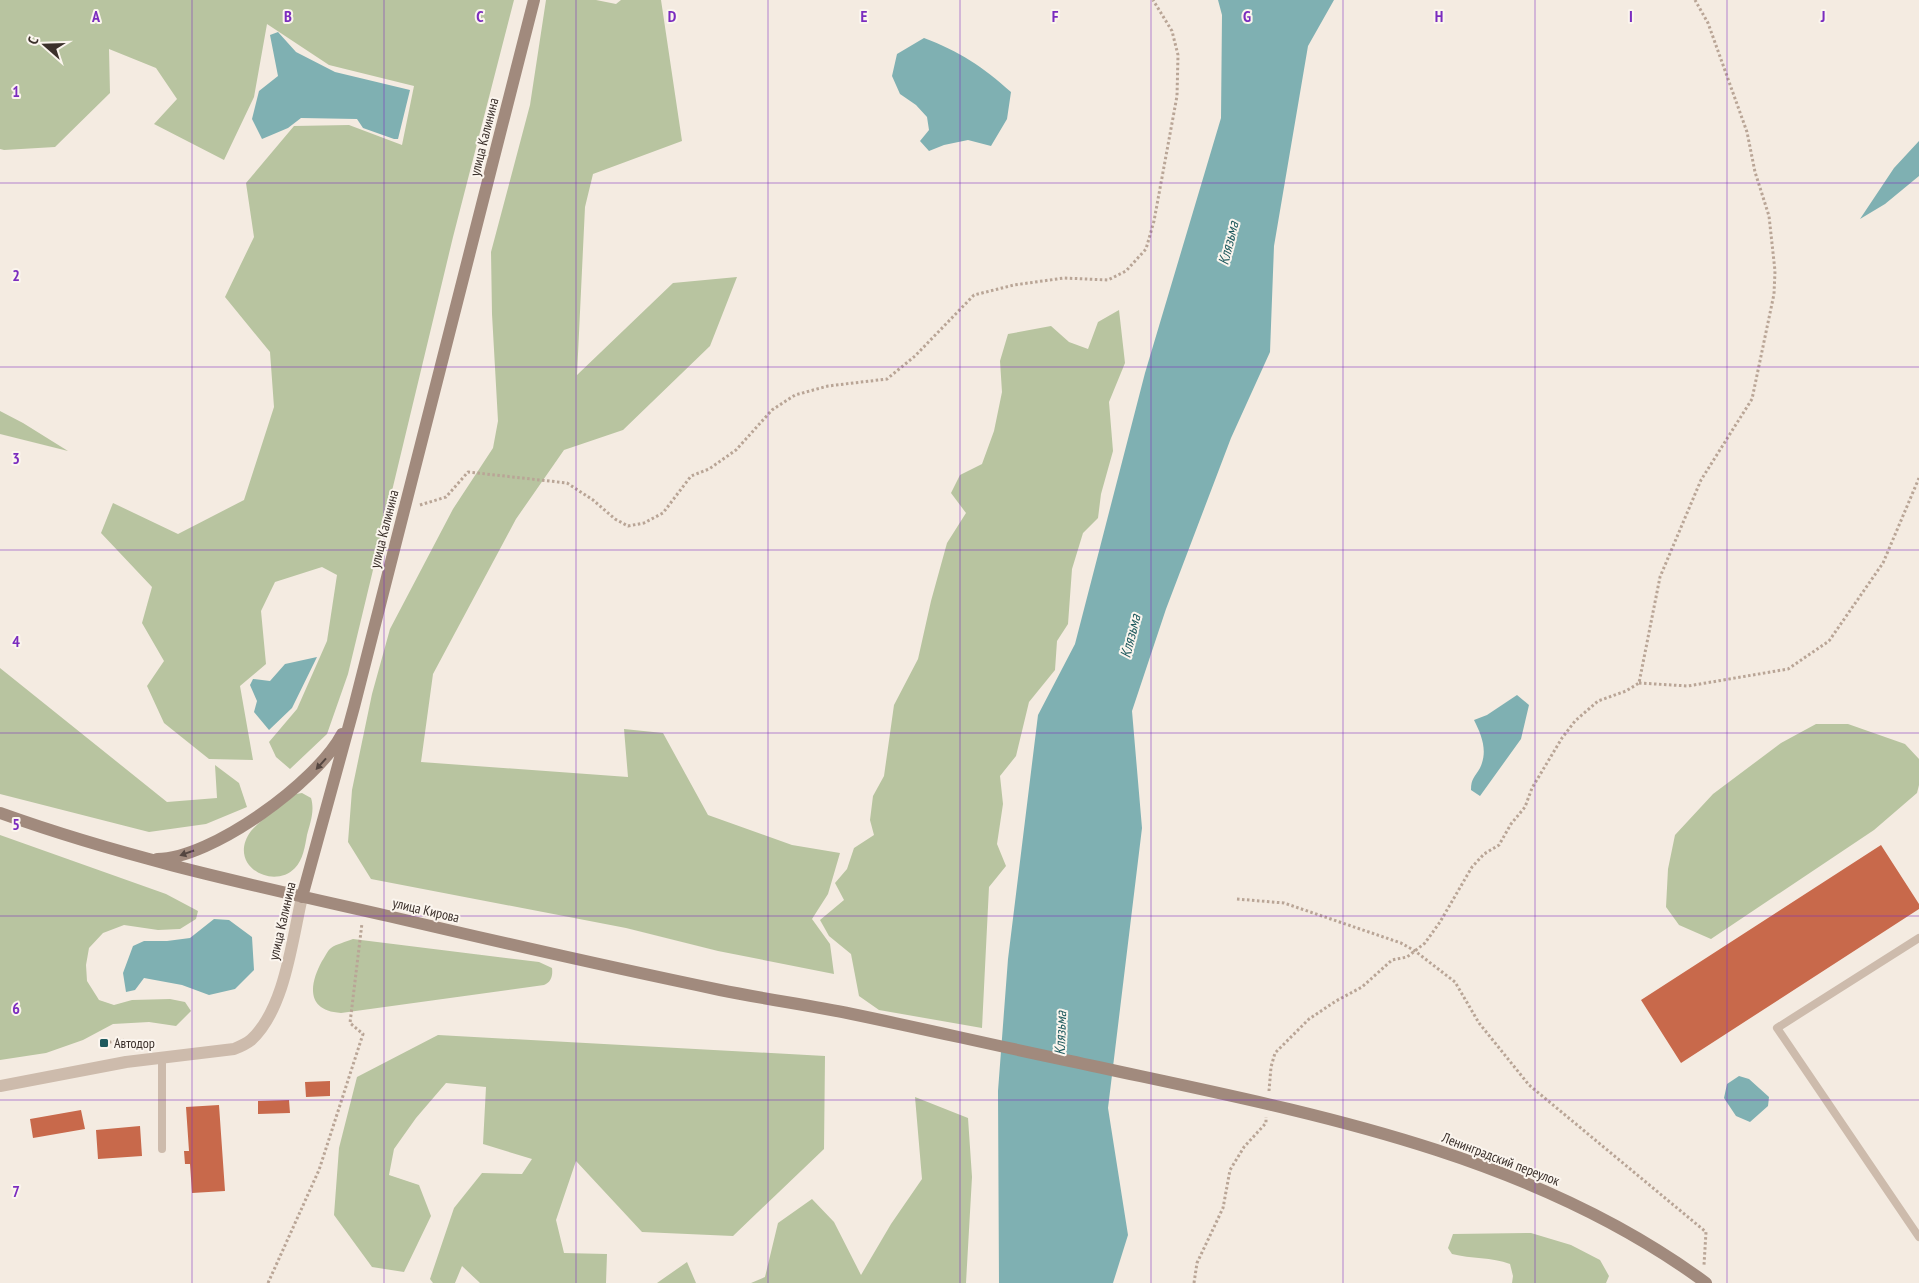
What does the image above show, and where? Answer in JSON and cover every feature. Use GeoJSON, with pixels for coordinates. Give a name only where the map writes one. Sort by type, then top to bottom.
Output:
{"type":"FeatureCollection","features":[{"type":"Feature","properties":{"kind":"main road","name":"улица Калинина"},"geometry":{"type":"LineString","coordinates":[[302,897],[354,707],[534,0]]}},
{"type":"Feature","properties":{"kind":"main road"},"geometry":{"type":"LineString","coordinates":[[134,856],[148,859],[175,857],[206,846],[242,825],[294,790],[313,773],[338,742],[354,707]]}},
{"type":"Feature","properties":{"kind":"main road","name":"улица Кирова"},"geometry":{"type":"LineString","coordinates":[[0,813],[59,834],[134,856],[302,897],[724,991],[850,1014],[1268,1104]]}},
{"type":"Feature","properties":{"kind":"main road","name":"Ленинградский переулок"},"geometry":{"type":"LineString","coordinates":[[1268,1104],[1408,1140],[1539,1187],[1622,1228],[1705,1282]]}},
{"type":"Feature","properties":{"kind":"street","name":"улица Калинина"},"geometry":{"type":"LineString","coordinates":[[162,1057],[234,1049],[250,1041],[261,1028],[272,1009],[283,980],[302,897]]}},
{"type":"Feature","properties":{"kind":"street"},"geometry":{"type":"LineString","coordinates":[[0,1086],[162,1057]]}},
{"type":"Feature","properties":{"kind":"lane"},"geometry":{"type":"LineString","coordinates":[[1919,938],[1777,1028],[1919,1237]]}},
{"type":"Feature","properties":{"kind":"lane"},"geometry":{"type":"LineString","coordinates":[[162,1057],[162,1149]]}},
{"type":"Feature","properties":{"kind":"path"},"geometry":{"type":"LineString","coordinates":[[406,502],[420,505],[446,497],[468,472],[567,483],[593,500],[615,519],[628,526],[644,523],[663,513],[691,476],[709,470],[736,450],[772,410],[795,395],[828,386],[887,379],[915,356],[974,295],[1014,285],[1064,278],[1108,280],[1126,271],[1146,249],[1154,221],[1177,96],[1178,55],[1172,30],[1153,0]]}},
{"type":"Feature","properties":{"kind":"path"},"geometry":{"type":"LineString","coordinates":[[1639,683],[1660,577],[1702,480],[1718,451],[1734,430],[1752,399],[1774,294],[1769,216],[1755,172],[1747,132],[1711,31],[1695,0]]}},
{"type":"Feature","properties":{"kind":"path"},"geometry":{"type":"LineString","coordinates":[[1194,1283],[1197,1263],[1223,1208],[1230,1170],[1244,1147],[1266,1123],[1271,1067],[1275,1053],[1309,1019],[1362,987],[1392,960],[1408,957],[1425,944],[1472,867],[1484,854],[1499,845],[1511,824],[1525,807],[1532,788],[1562,738],[1575,721],[1598,701],[1626,692],[1639,683],[1688,686],[1788,670],[1829,641],[1882,563],[1919,478]]}},
{"type":"Feature","properties":{"kind":"path"},"geometry":{"type":"LineString","coordinates":[[1236,899],[1284,904],[1401,943],[1455,982],[1479,1023],[1529,1085],[1706,1232],[1705,1282]]}},
{"type":"Feature","properties":{"kind":"path"},"geometry":{"type":"LineString","coordinates":[[268,1283],[319,1170],[363,1034],[350,1022],[364,911]]}},
{"type":"Feature","properties":{"kind":"path"},"geometry":{"type":"LineString","coordinates":[[104,1043],[124,1040]]}},
{"type":"Feature","properties":{"kind":"green space"},"geometry":{"type":"Polygon","coordinates":[[[0,0],[514,0],[453,237],[348,674],[327,734],[290,769],[276,757],[269,742],[297,709],[327,641],[337,575],[322,567],[275,582],[261,611],[266,664],[240,686],[253,760],[209,759],[164,723],[147,686],[164,661],[142,623],[152,587],[101,533],[113,503],[178,534],[244,500],[274,407],[270,352],[225,297],[254,237],[246,183],[294,126],[349,125],[402,145],[414,86],[329,65],[267,24],[254,97],[224,160],[154,124],[177,99],[156,68],[109,49],[110,93],[55,147],[4,150],[0,149],[0,0]]]}},
{"type":"Feature","properties":{"kind":"green space"},"geometry":{"type":"Polygon","coordinates":[[[546,0],[596,0],[616,4],[621,0],[661,0],[682,141],[593,174],[585,207],[577,375],[673,283],[737,277],[710,346],[623,430],[564,450],[516,519],[433,674],[421,762],[628,777],[624,729],[663,733],[708,815],[792,845],[840,853],[828,894],[812,919],[830,944],[834,974],[718,951],[626,928],[371,879],[348,842],[352,790],[372,694],[390,629],[453,509],[493,448],[498,421],[492,314],[491,252],[530,105],[546,0]]]}},
{"type":"Feature","properties":{"kind":"green space"},"geometry":{"type":"Polygon","coordinates":[[[1119,310],[1125,363],[1109,402],[1113,451],[1101,494],[1098,518],[1083,533],[1072,569],[1068,624],[1057,641],[1055,670],[1029,702],[1016,756],[1000,776],[1003,804],[997,844],[1006,866],[989,887],[982,1028],[879,1010],[859,996],[851,954],[829,936],[820,920],[844,900],[835,883],[847,869],[854,848],[874,835],[870,820],[873,796],[884,776],[894,705],[918,659],[947,543],[966,513],[951,493],[960,475],[982,464],[994,431],[1002,392],[1000,361],[1008,334],[1051,326],[1069,342],[1088,349],[1098,322],[1119,310]]]}},
{"type":"Feature","properties":{"kind":"green space"},"geometry":{"type":"Polygon","coordinates":[[[0,411],[23,423],[68,451],[0,434],[0,411]]]}},
{"type":"Feature","properties":{"kind":"green space"},"geometry":{"type":"Polygon","coordinates":[[[0,668],[167,802],[217,798],[215,765],[239,783],[247,807],[206,824],[149,832],[0,794],[0,668]]]}},
{"type":"Feature","properties":{"kind":"green space"},"geometry":{"type":"Polygon","coordinates":[[[1816,724],[1848,724],[1905,744],[1919,759],[1919,785],[1917,793],[1874,830],[1711,939],[1679,925],[1666,907],[1668,869],[1675,835],[1713,794],[1781,743],[1816,724]]]}},
{"type":"Feature","properties":{"kind":"green space"},"geometry":{"type":"Polygon","coordinates":[[[302,793],[311,798],[312,817],[300,861],[295,868],[286,874],[275,877],[255,871],[248,864],[244,854],[245,843],[251,831],[296,794],[302,793]]]}},
{"type":"Feature","properties":{"kind":"green space"},"geometry":{"type":"Polygon","coordinates":[[[0,835],[166,894],[198,911],[196,919],[180,929],[158,930],[124,925],[103,933],[89,948],[86,965],[87,981],[99,1000],[114,1005],[132,1000],[170,999],[185,1002],[191,1011],[176,1026],[149,1022],[113,1024],[83,1040],[46,1053],[0,1060],[0,835]]]}},
{"type":"Feature","properties":{"kind":"green space"},"geometry":{"type":"Polygon","coordinates":[[[353,939],[539,962],[552,968],[552,976],[544,985],[341,1013],[330,1011],[321,1007],[316,1002],[313,987],[315,979],[322,961],[330,949],[353,939]]]}},
{"type":"Feature","properties":{"kind":"green space"},"geometry":{"type":"Polygon","coordinates":[[[438,1035],[825,1056],[824,1149],[733,1236],[642,1232],[576,1161],[556,1220],[564,1253],[607,1254],[606,1283],[480,1283],[462,1266],[455,1283],[433,1283],[430,1279],[454,1208],[482,1173],[522,1174],[532,1159],[483,1144],[486,1087],[446,1083],[416,1118],[394,1149],[389,1175],[419,1185],[431,1216],[404,1272],[372,1267],[334,1215],[339,1148],[357,1077],[438,1035]]]}},
{"type":"Feature","properties":{"kind":"green space"},"geometry":{"type":"Polygon","coordinates":[[[915,1097],[968,1118],[972,1177],[966,1283],[751,1283],[765,1277],[778,1223],[812,1199],[834,1222],[861,1275],[891,1224],[922,1179],[915,1097]]]}},
{"type":"Feature","properties":{"kind":"green space"},"geometry":{"type":"Polygon","coordinates":[[[1531,1233],[1571,1245],[1600,1260],[1609,1276],[1606,1283],[1512,1283],[1513,1276],[1510,1264],[1496,1260],[1452,1254],[1448,1248],[1453,1234],[1531,1233]]]}},
{"type":"Feature","properties":{"kind":"green space"},"geometry":{"type":"Polygon","coordinates":[[[687,1262],[696,1283],[657,1283],[687,1262]]]}},
{"type":"Feature","properties":{"kind":"water","name":"Клязьма"},"geometry":{"type":"Polygon","coordinates":[[[1218,0],[1334,0],[1308,46],[1274,246],[1270,352],[1231,438],[1166,609],[1132,711],[1142,828],[1108,1108],[1128,1235],[1113,1283],[999,1283],[998,1091],[1008,959],[1038,715],[1075,644],[1145,373],[1221,118],[1222,15],[1218,0]]]}},
{"type":"Feature","properties":{"kind":"water"},"geometry":{"type":"Polygon","coordinates":[[[278,32],[296,52],[335,72],[410,90],[398,139],[363,128],[357,119],[301,118],[288,128],[262,139],[252,119],[259,91],[278,76],[270,35],[278,32]]]}},
{"type":"Feature","properties":{"kind":"water"},"geometry":{"type":"Polygon","coordinates":[[[924,38],[948,48],[970,61],[1011,92],[1007,119],[991,146],[968,140],[944,145],[929,151],[920,141],[929,130],[927,117],[916,105],[900,94],[892,76],[897,54],[924,38]]]}},
{"type":"Feature","properties":{"kind":"water"},"geometry":{"type":"Polygon","coordinates":[[[1919,141],[1919,176],[1885,204],[1860,219],[1894,168],[1919,141]]]}},
{"type":"Feature","properties":{"kind":"water"},"geometry":{"type":"Polygon","coordinates":[[[317,657],[292,708],[269,730],[254,712],[257,701],[250,685],[253,679],[270,681],[285,664],[317,657]]]}},
{"type":"Feature","properties":{"kind":"water"},"geometry":{"type":"Polygon","coordinates":[[[1517,695],[1529,705],[1521,739],[1480,796],[1471,790],[1473,780],[1484,756],[1482,738],[1474,720],[1487,715],[1517,695]]]}},
{"type":"Feature","properties":{"kind":"water"},"geometry":{"type":"Polygon","coordinates":[[[214,919],[229,920],[252,937],[254,970],[235,989],[209,995],[182,985],[144,978],[135,990],[126,992],[123,973],[133,946],[144,941],[190,938],[214,919]]]}},
{"type":"Feature","properties":{"kind":"water"},"geometry":{"type":"Polygon","coordinates":[[[1739,1076],[1749,1079],[1769,1097],[1768,1106],[1750,1122],[1736,1116],[1724,1098],[1727,1084],[1739,1076]]]}},
{"type":"Feature","properties":{"kind":"building"},"geometry":{"type":"Polygon","coordinates":[[[1881,845],[1919,904],[1919,909],[1681,1063],[1641,1000],[1881,845]]]}},
{"type":"Feature","properties":{"kind":"building"},"geometry":{"type":"Polygon","coordinates":[[[330,1081],[330,1096],[306,1097],[305,1082],[330,1081]]]}},
{"type":"Feature","properties":{"kind":"building"},"geometry":{"type":"Polygon","coordinates":[[[289,1100],[290,1113],[258,1114],[258,1101],[289,1100]]]}},
{"type":"Feature","properties":{"kind":"building"},"geometry":{"type":"Polygon","coordinates":[[[219,1105],[225,1191],[192,1193],[190,1164],[185,1164],[184,1151],[189,1151],[186,1107],[219,1105]]]}},
{"type":"Feature","properties":{"kind":"building"},"geometry":{"type":"Polygon","coordinates":[[[81,1110],[85,1129],[33,1138],[30,1119],[81,1110]]]}},
{"type":"Feature","properties":{"kind":"building"},"geometry":{"type":"Polygon","coordinates":[[[140,1126],[142,1156],[98,1159],[96,1130],[140,1126]]]}},
{"type":"Feature","properties":{"kind":"place","name":"Автодор"},"geometry":{"type":"Point","coordinates":[104,1043]}}]}
